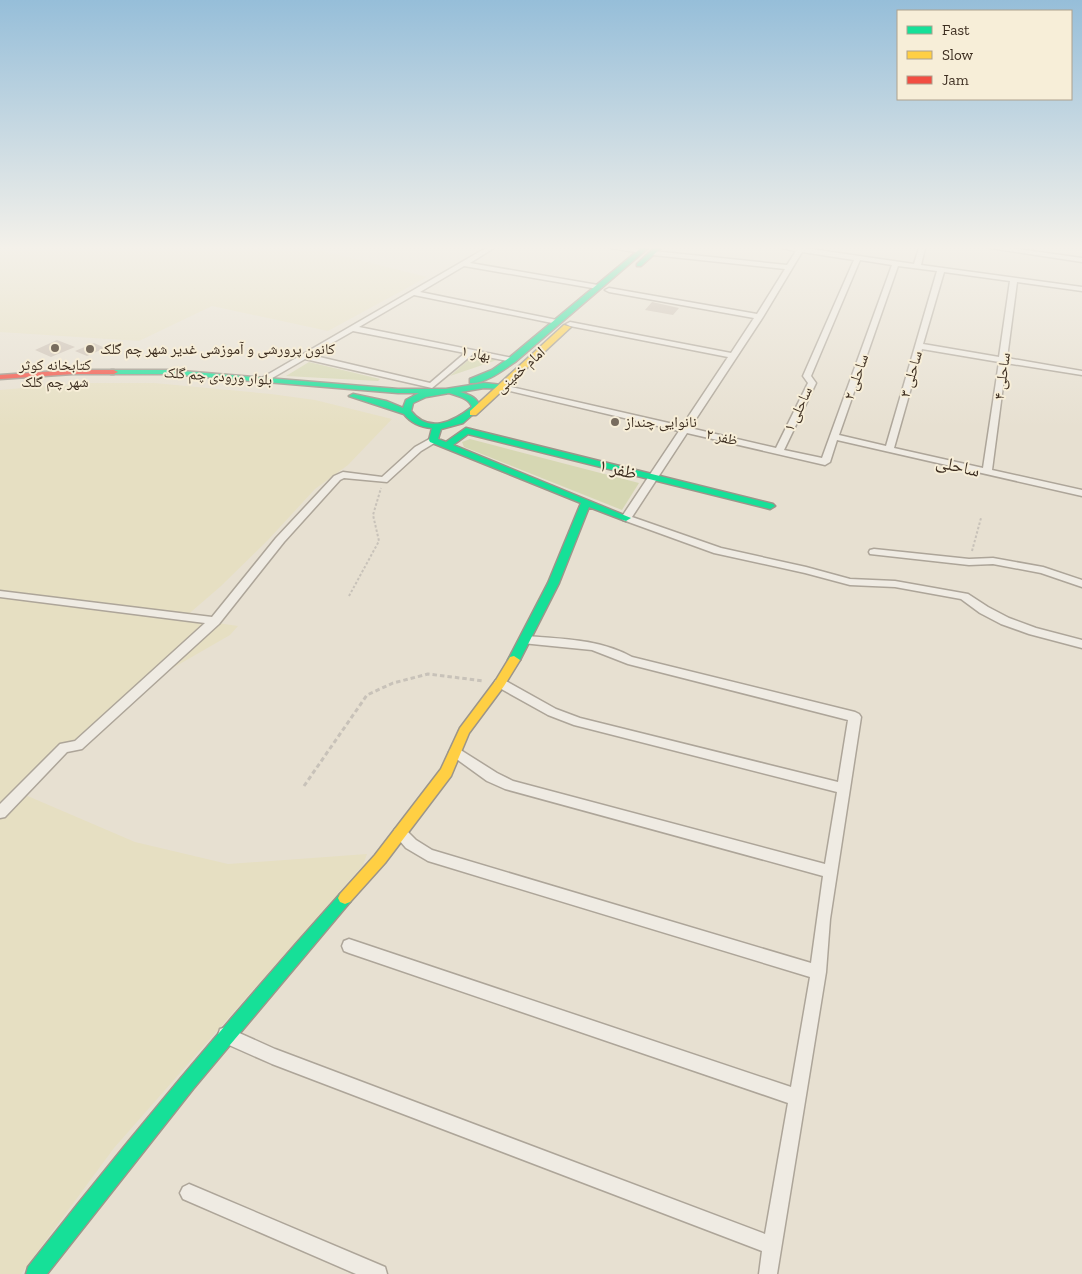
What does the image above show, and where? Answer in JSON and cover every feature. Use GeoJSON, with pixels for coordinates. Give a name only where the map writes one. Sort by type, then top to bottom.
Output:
{"type":"FeatureCollection","features":[{"type":"Feature","properties":{"kind":"street"},"geometry":{"type":"LineString","coordinates":[[264,379],[388,307]]}},
{"type":"Feature","properties":{"kind":"street"},"geometry":{"type":"LineString","coordinates":[[485,307],[557,322]]}},
{"type":"Feature","properties":{"kind":"street","name":"امام خمینی"},"geometry":{"type":"LineString","coordinates":[[436,391],[486,376],[512,360],[577,307]]}},
{"type":"Feature","properties":{"kind":"street","name":"امام خمینی"},"geometry":{"type":"LineString","coordinates":[[447,446],[473,413],[586,307]]}},
{"type":"Feature","properties":{"kind":"street"},"geometry":{"type":"LineString","coordinates":[[708,307],[759,317]]}},
{"type":"Feature","properties":{"kind":"street"},"geometry":{"type":"LineString","coordinates":[[626,518],[765,307]]}},
{"type":"Feature","properties":{"kind":"street","name":"ساحلی ۱"},"geometry":{"type":"LineString","coordinates":[[778,451],[812,383],[807,376],[838,307]]}},
{"type":"Feature","properties":{"kind":"street","name":"ساحلی ۲"},"geometry":{"type":"LineString","coordinates":[[826,462],[880,307]]}},
{"type":"Feature","properties":{"kind":"street","name":"ساحلی ۳"},"geometry":{"type":"LineString","coordinates":[[889,450],[930,307]]}},
{"type":"Feature","properties":{"kind":"street","name":"ساحلی ۴"},"geometry":{"type":"LineString","coordinates":[[987,472],[1011,307]]}},
{"type":"Feature","properties":{"kind":"street"},"geometry":{"type":"LineString","coordinates":[[570,324],[733,356]]}},
{"type":"Feature","properties":{"kind":"street","name":"بهار ۱"},"geometry":{"type":"LineString","coordinates":[[352,328],[512,360]]}},
{"type":"Feature","properties":{"kind":"street"},"geometry":{"type":"LineString","coordinates":[[919,346],[1082,373]]}},
{"type":"Feature","properties":{"kind":"street"},"geometry":{"type":"LineString","coordinates":[[303,356],[432,386],[471,352]]}},
{"type":"Feature","properties":{"kind":"street","name":"بلوار ورودی چم گلک"},"geometry":{"type":"LineString","coordinates":[[0,378],[73,372],[170,372],[264,379],[368,393],[406,412],[409,418],[416,422],[437,426]]}},
{"type":"Feature","properties":{"kind":"street","name":"بلوار ورودی چم گلک"},"geometry":{"type":"LineString","coordinates":[[0,378],[167,374],[368,393],[436,391]]}},
{"type":"Feature","properties":{"kind":"street"},"geometry":{"type":"LineString","coordinates":[[406,412],[406,406],[416,396],[436,391],[492,384],[502,386]]}},
{"type":"Feature","properties":{"kind":"street","name":"ظفر ۲"},"geometry":{"type":"LineString","coordinates":[[502,386],[826,462]]}},
{"type":"Feature","properties":{"kind":"street"},"geometry":{"type":"LineString","coordinates":[[436,391],[456,392],[471,398],[476,408],[473,413]]}},
{"type":"Feature","properties":{"kind":"street"},"geometry":{"type":"LineString","coordinates":[[0,813],[64,747],[78,746],[215,621],[280,540],[337,478],[343,475],[384,480],[418,450],[433,440],[437,426],[462,427]]}},
{"type":"Feature","properties":{"kind":"street","name":"ظفر ۱"},"geometry":{"type":"LineString","coordinates":[[462,427],[652,478],[770,506]]}},
{"type":"Feature","properties":{"kind":"street","name":"ساحلی"},"geometry":{"type":"LineString","coordinates":[[834,437],[1082,493]]}},
{"type":"Feature","properties":{"kind":"street"},"geometry":{"type":"LineString","coordinates":[[433,440],[586,503],[718,551],[806,570],[850,582],[895,584],[964,596],[984,610],[1005,621],[1033,631],[1082,644]]}},
{"type":"Feature","properties":{"kind":"street"},"geometry":{"type":"LineString","coordinates":[[35,1274],[109,1177],[226,1035],[380,859],[446,772],[464,731],[500,683],[526,640],[586,503]]}},
{"type":"Feature","properties":{"kind":"street"},"geometry":{"type":"LineString","coordinates":[[874,552],[970,562],[993,561],[1043,570],[1082,584]]}},
{"type":"Feature","properties":{"kind":"street"},"geometry":{"type":"LineString","coordinates":[[0,594],[215,621]]}},
{"type":"Feature","properties":{"kind":"street"},"geometry":{"type":"LineString","coordinates":[[526,640],[614,651],[628,660],[855,717],[823,919],[818,972],[768,1274]]}},
{"type":"Feature","properties":{"kind":"street"},"geometry":{"type":"LineString","coordinates":[[500,683],[552,712],[578,722],[844,789]]}},
{"type":"Feature","properties":{"kind":"street"},"geometry":{"type":"LineString","coordinates":[[455,752],[492,777],[510,785],[830,872]]}},
{"type":"Feature","properties":{"kind":"street"},"geometry":{"type":"LineString","coordinates":[[400,833],[411,844],[428,855],[818,972]]}},
{"type":"Feature","properties":{"kind":"street"},"geometry":{"type":"LineString","coordinates":[[349,946],[798,1098]]}},
{"type":"Feature","properties":{"kind":"street"},"geometry":{"type":"LineString","coordinates":[[226,1035],[272,1056],[773,1246]]}},
{"type":"Feature","properties":{"kind":"street"},"geometry":{"type":"LineString","coordinates":[[189,1193],[378,1274]]}},
{"type":"Feature","properties":{"kind":"path"},"geometry":{"type":"LineString","coordinates":[[349,596],[378,541],[373,515],[384,480]]}},
{"type":"Feature","properties":{"kind":"path"},"geometry":{"type":"LineString","coordinates":[[970,562],[981,518]]}},
{"type":"Feature","properties":{"kind":"path"},"geometry":{"type":"LineString","coordinates":[[304,786],[367,696],[394,683],[428,674],[500,683]]}},
{"type":"Feature","properties":{"kind":"shaded area"},"geometry":{"type":"Polygon","coordinates":[[[0,307],[209,307],[139,341],[0,332],[0,307]]]}},
{"type":"Feature","properties":{"kind":"shaded area"},"geometry":{"type":"Polygon","coordinates":[[[219,307],[371,307],[328,331],[219,307]]]}},
{"type":"Feature","properties":{"kind":"shaded area"},"geometry":{"type":"Polygon","coordinates":[[[82,383],[154,383],[271,394],[315,400],[392,419],[348,465],[315,489],[268,540],[221,586],[184,618],[238,626],[230,635],[131,692],[76,742],[16,791],[135,842],[228,864],[367,854],[363,865],[114,1148],[21,1274],[0,1274],[0,390],[82,383]]]}},
{"type":"Feature","properties":{"kind":"green space"},"geometry":{"type":"Polygon","coordinates":[[[474,355],[497,360],[450,376],[474,355]]]}},
{"type":"Feature","properties":{"kind":"green space"},"geometry":{"type":"Polygon","coordinates":[[[309,362],[380,379],[378,381],[286,376],[309,362]]]}},
{"type":"Feature","properties":{"kind":"green space"},"geometry":{"type":"Polygon","coordinates":[[[470,439],[639,483],[622,510],[464,447],[462,442],[470,439]]]}},
{"type":"Feature","properties":{"kind":"building"},"geometry":{"type":"Polygon","coordinates":[[[647,307],[679,308],[673,315],[645,310],[647,307]]]}},
{"type":"Feature","properties":{"kind":"building","name":"کتابخانه کوثر شهر چم گلک"},"geometry":{"type":"Polygon","coordinates":[[[57,340],[75,347],[51,357],[35,350],[57,340]]]}},
{"type":"Feature","properties":{"kind":"building","name":"کانون پرورشی و آموزشی غدیر شهر چم گلک"},"geometry":{"type":"Polygon","coordinates":[[[94,343],[105,348],[87,356],[75,351],[94,343]]]}},
{"type":"Feature","properties":{"kind":"traffic: fast"},"geometry":{"type":"LineString","coordinates":[[473,381],[495,372],[512,360],[574,307]]}},
{"type":"Feature","properties":{"kind":"traffic: fast"},"geometry":{"type":"LineString","coordinates":[[114,372],[170,372],[398,391],[450,391],[468,397],[475,403],[476,408],[460,421],[442,426],[425,425],[413,419],[406,411],[409,402],[423,394],[452,390],[484,386],[502,387]]}},
{"type":"Feature","properties":{"kind":"traffic: fast"},"geometry":{"type":"LineString","coordinates":[[353,396],[383,403],[406,412]]}},
{"type":"Feature","properties":{"kind":"traffic: fast"},"geometry":{"type":"LineString","coordinates":[[437,426],[433,440],[447,446]]}},
{"type":"Feature","properties":{"kind":"traffic: fast"},"geometry":{"type":"LineString","coordinates":[[466,431],[770,506]]}},
{"type":"Feature","properties":{"kind":"traffic: fast"},"geometry":{"type":"LineString","coordinates":[[466,431],[447,446],[626,518]]}},
{"type":"Feature","properties":{"kind":"traffic: fast"},"geometry":{"type":"LineString","coordinates":[[514,660],[535,622],[553,583],[586,503]]}},
{"type":"Feature","properties":{"kind":"traffic: fast"},"geometry":{"type":"LineString","coordinates":[[35,1274],[187,1083],[345,898]]}},
{"type":"Feature","properties":{"kind":"traffic: slow"},"geometry":{"type":"LineString","coordinates":[[473,413],[567,327]]}},
{"type":"Feature","properties":{"kind":"traffic: slow"},"geometry":{"type":"LineString","coordinates":[[345,898],[380,859],[446,772],[464,731],[500,683],[514,660]]}},
{"type":"Feature","properties":{"kind":"traffic: jam"},"geometry":{"type":"LineString","coordinates":[[0,377],[73,372],[114,372]]}},
{"type":"Feature","properties":{"kind":"place","name":"کتابخانه کوثر شهر چم گلک"},"geometry":{"type":"Point","coordinates":[55,348]}},
{"type":"Feature","properties":{"kind":"place","name":"کانون پرورشی و آموزشی غدیر شهر چم گلک"},"geometry":{"type":"Point","coordinates":[90,349]}},
{"type":"Feature","properties":{"kind":"place","name":"نانوایی چنداز"},"geometry":{"type":"Point","coordinates":[615,422]}}]}
